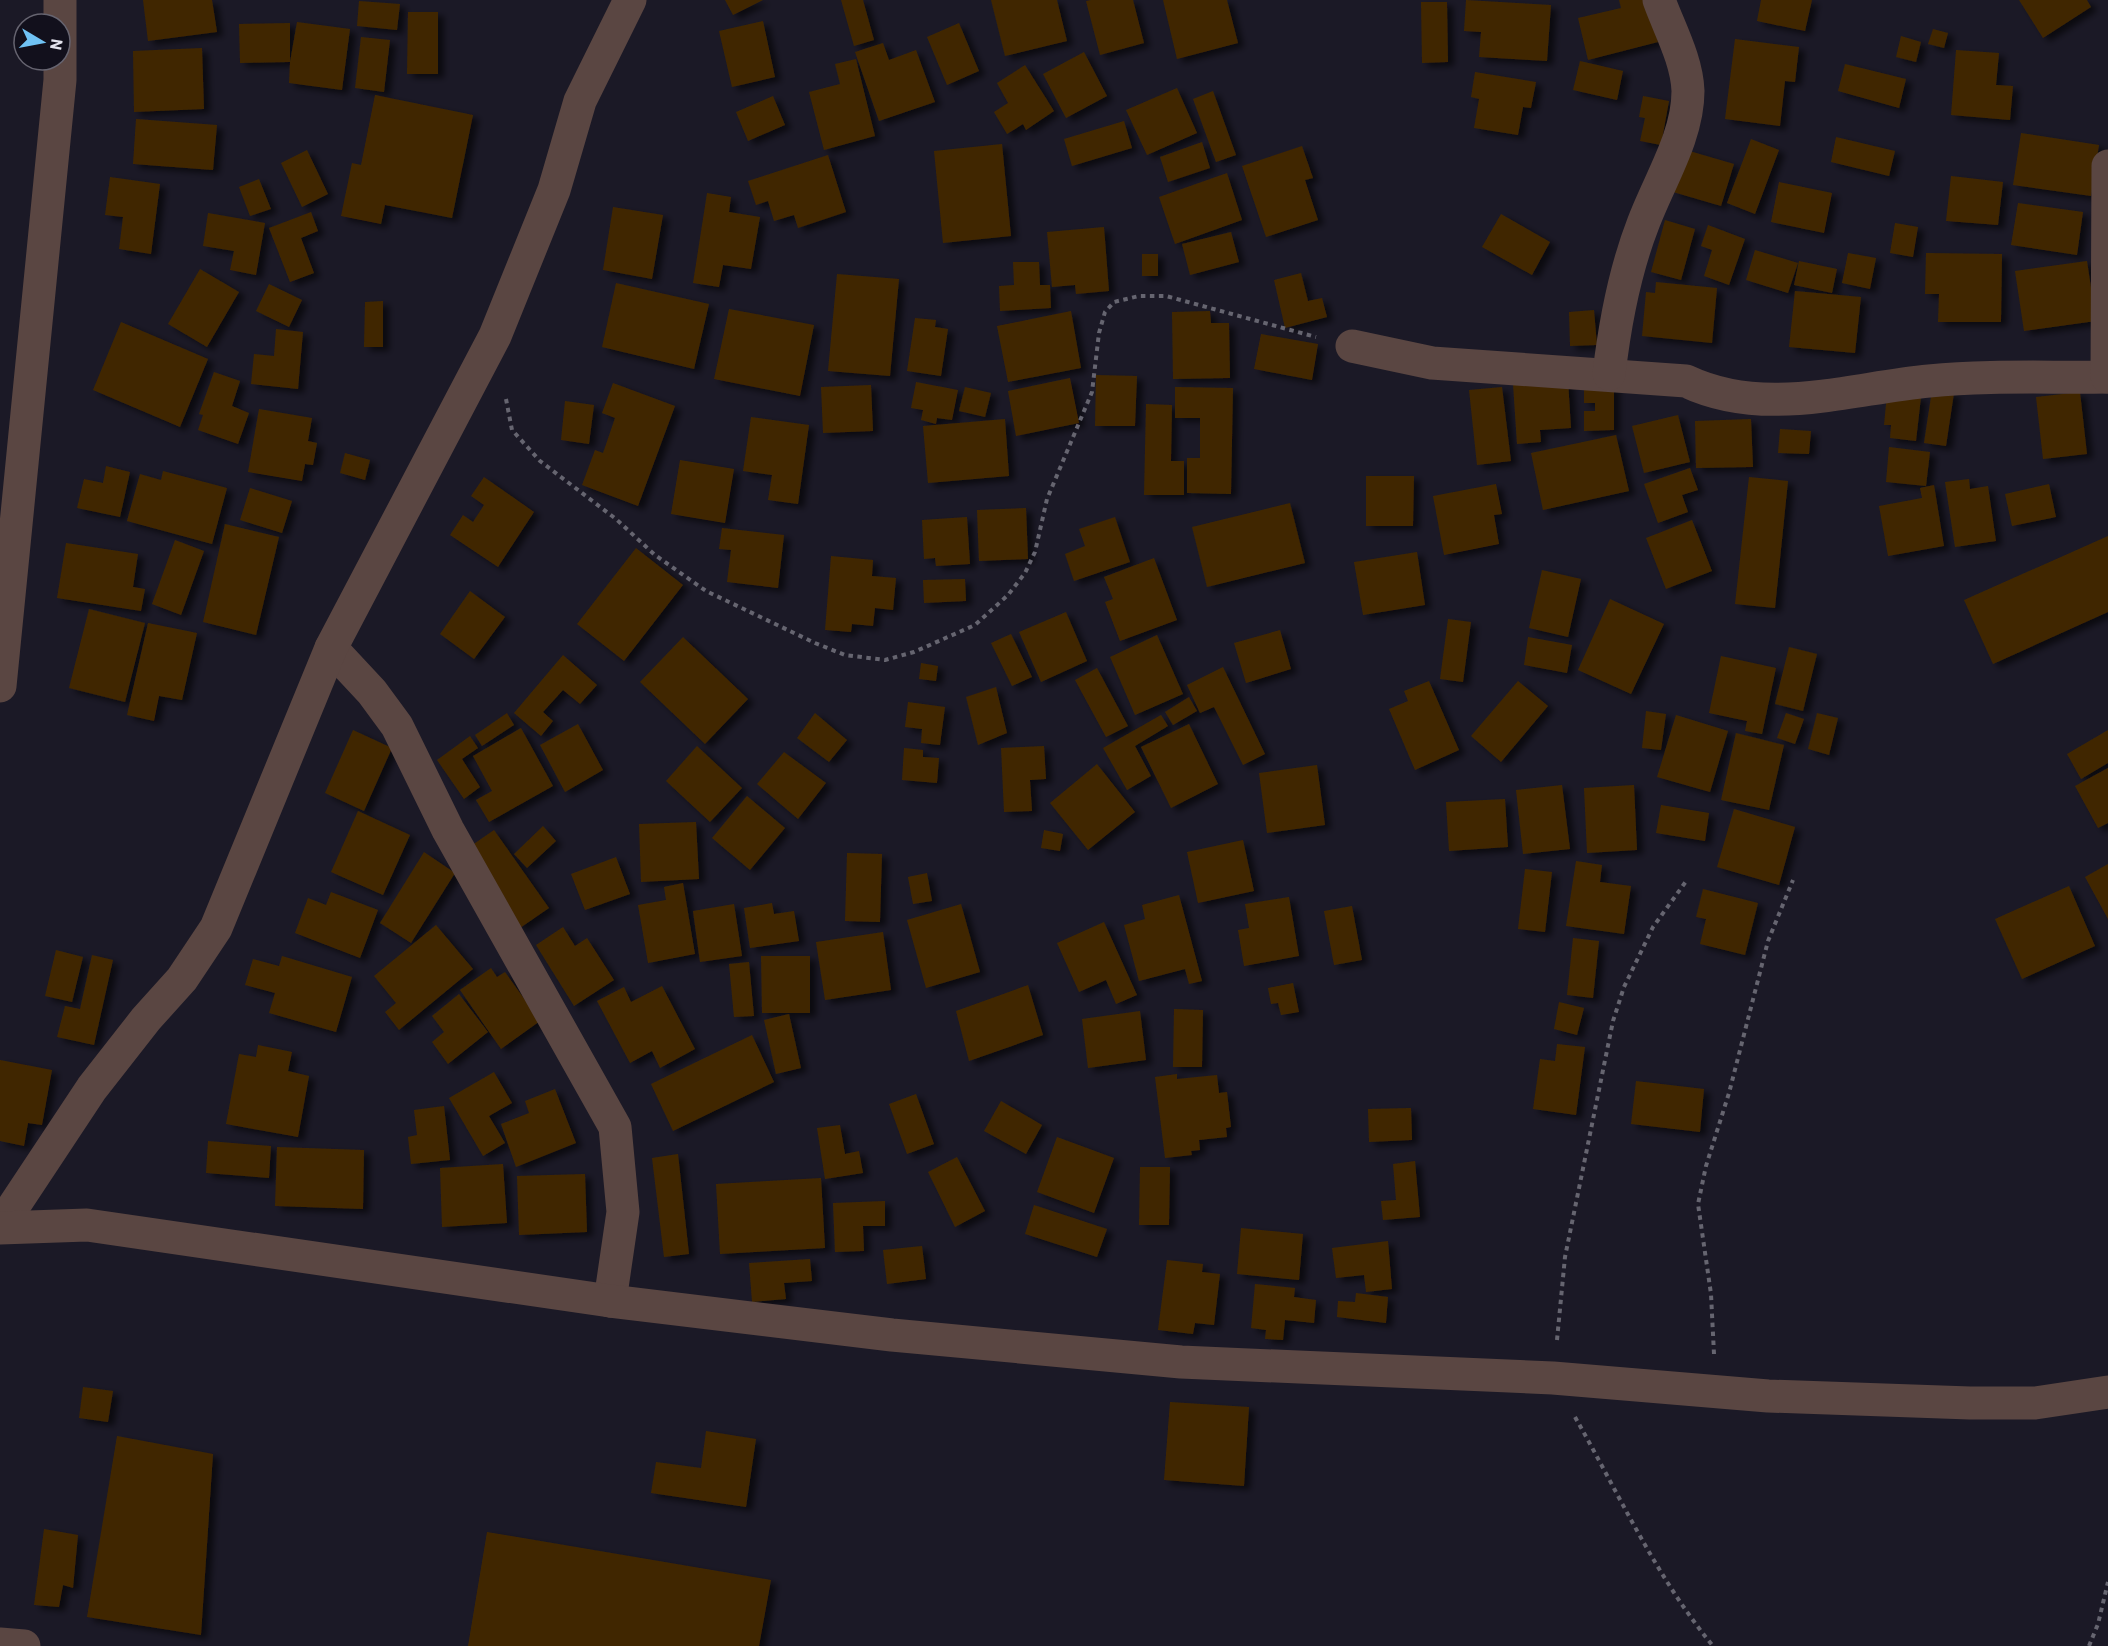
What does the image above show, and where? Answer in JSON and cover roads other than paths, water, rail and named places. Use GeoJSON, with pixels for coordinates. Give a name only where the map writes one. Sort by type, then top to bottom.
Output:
{"type":"FeatureCollection","features":[{"type":"Feature","properties":{"kind":"street"},"geometry":{"type":"LineString","coordinates":[[0,686],[60,80],[60,0]]}},
{"type":"Feature","properties":{"kind":"street"},"geometry":{"type":"LineString","coordinates":[[0,1228],[92,1088],[182,979],[216,928],[331,648],[495,336],[554,190],[580,101],[630,0]]}},
{"type":"Feature","properties":{"kind":"street"},"geometry":{"type":"LineString","coordinates":[[1609,374],[1621,293],[1632,255],[1679,137],[1687,111],[1686,73],[1659,0]]}},
{"type":"Feature","properties":{"kind":"street"},"geometry":{"type":"LineString","coordinates":[[1352,346],[1432,363],[1686,381],[1709,392],[1744,400],[1780,401],[1930,381],[2107,377],[2108,166]]}},
{"type":"Feature","properties":{"kind":"street"},"geometry":{"type":"LineString","coordinates":[[331,648],[372,692],[397,726],[448,830],[615,1127],[623,1212],[610,1301]]}},
{"type":"Feature","properties":{"kind":"street"},"geometry":{"type":"LineString","coordinates":[[0,1228],[87,1225],[610,1301],[892,1335],[1181,1362],[1553,1378],[1768,1396],[2024,1403],[2108,1392]]}},
{"type":"Feature","properties":{"kind":"street"},"geometry":{"type":"LineString","coordinates":[[0,1644],[24,1646]]}}]}
